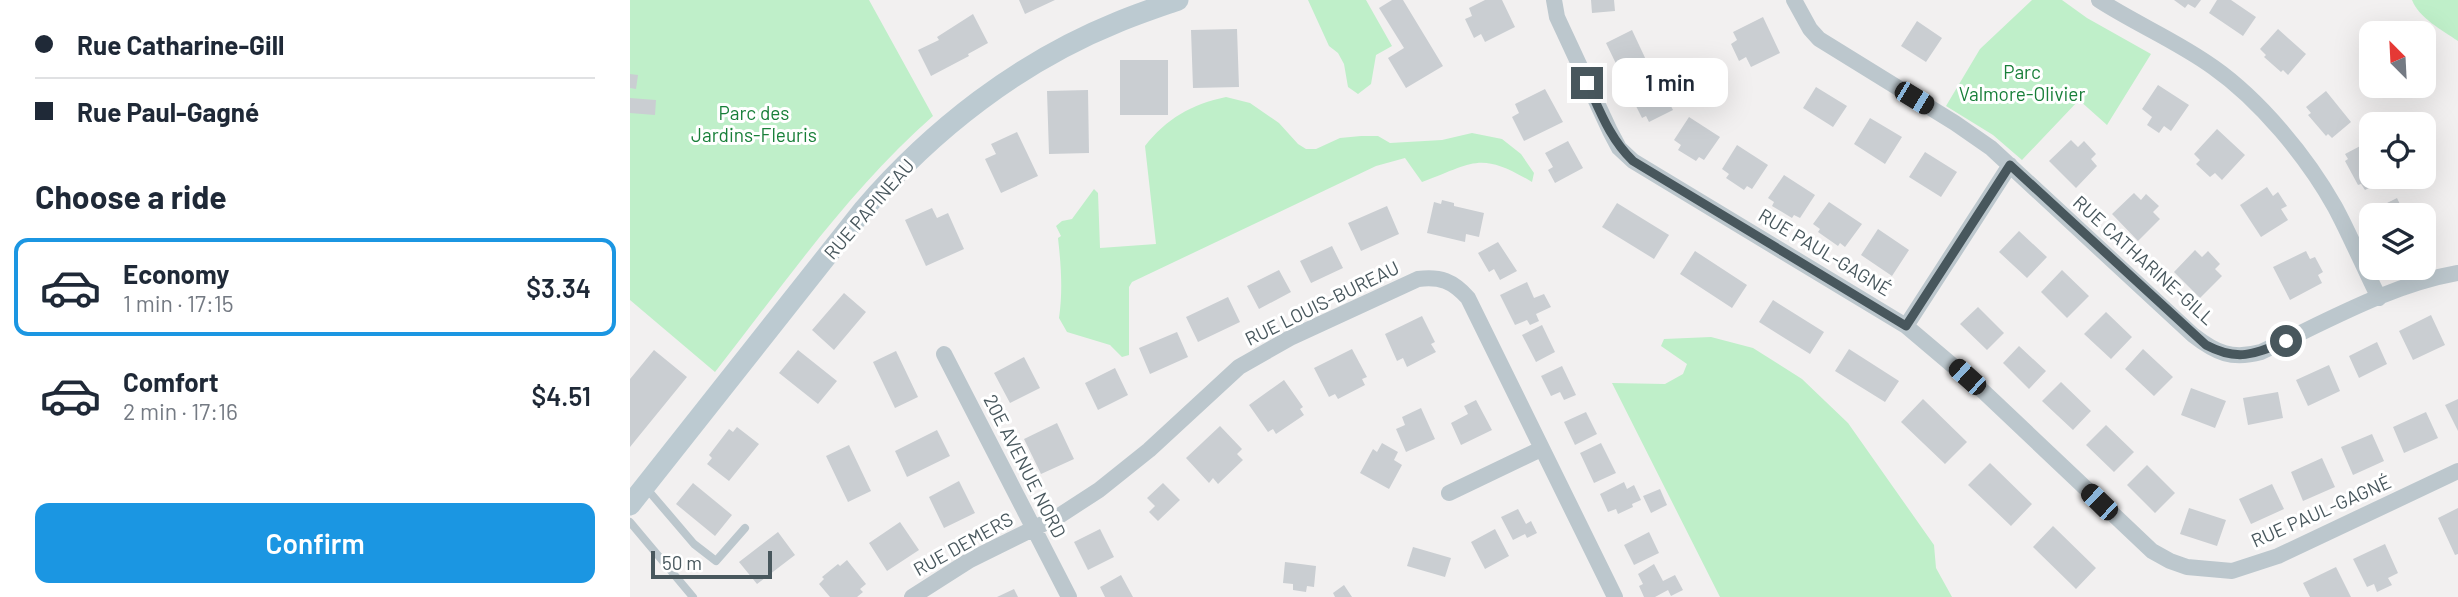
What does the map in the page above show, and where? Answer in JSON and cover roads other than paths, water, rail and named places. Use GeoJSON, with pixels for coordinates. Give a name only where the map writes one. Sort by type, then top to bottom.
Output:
{"type":"FeatureCollection","features":[{"type":"Feature","properties":{"kind":"street","name":"RUE PAPINEAU"},"geometry":{"type":"LineString","coordinates":[[630,505],[864,209],[941,131],[1003,84],[1041,60],[1116,23],[1178,0]]}},
{"type":"Feature","properties":{"kind":"street","name":"RUE PAUL-GAGNÉ"},"geometry":{"type":"LineString","coordinates":[[1554,0],[1564,34],[1610,131],[1619,148],[1633,161],[1906,326],[1983,392],[2137,539],[2170,561],[2187,567],[2232,571],[2253,565],[2278,556],[2458,471]]}},
{"type":"Feature","properties":{"kind":"street","name":"RUE CATHARINE-GILL"},"geometry":{"type":"LineString","coordinates":[[1794,0],[1810,29],[1819,39],[1973,134],[2193,335],[2218,352],[2246,356],[2261,352],[2379,298],[2458,273]]}},
{"type":"Feature","properties":{"kind":"street"},"geometry":{"type":"LineString","coordinates":[[2099,0],[2201,58],[2232,81],[2266,115],[2324,190],[2379,298]]}},
{"type":"Feature","properties":{"kind":"street"},"geometry":{"type":"LineString","coordinates":[[1906,326],[2010,165]]}},
{"type":"Feature","properties":{"kind":"street","name":"RUE LOUIS-BUREAU"},"geometry":{"type":"LineString","coordinates":[[1034,528],[1080,503],[1123,472],[1240,368],[1290,338],[1418,279],[1433,277],[1446,279],[1468,298],[1615,597]]}},
{"type":"Feature","properties":{"kind":"street","name":"20E AVENUE NORD"},"geometry":{"type":"LineString","coordinates":[[944,354],[1069,597]]}},
{"type":"Feature","properties":{"kind":"street"},"geometry":{"type":"LineString","coordinates":[[1449,493],[1541,449]]}},
{"type":"Feature","properties":{"kind":"street","name":"RUE DEMERS"},"geometry":{"type":"LineString","coordinates":[[912,597],[970,560],[1034,528]]}},
{"type":"Feature","properties":{"kind":"lane"},"geometry":{"type":"LineString","coordinates":[[645,486],[694,544],[716,561],[745,528]]}},
{"type":"Feature","properties":{"kind":"lane"},"geometry":{"type":"LineString","coordinates":[[630,522],[693,597]]}},
{"type":"Feature","properties":{"kind":"park label","name":"Parc Valmore-Olivier"},"geometry":{"type":"Point","coordinates":[2022,83]}},
{"type":"Feature","properties":{"kind":"park label","name":"Parc des Jardins-Fleuris"},"geometry":{"type":"Point","coordinates":[754,124]}}]}
